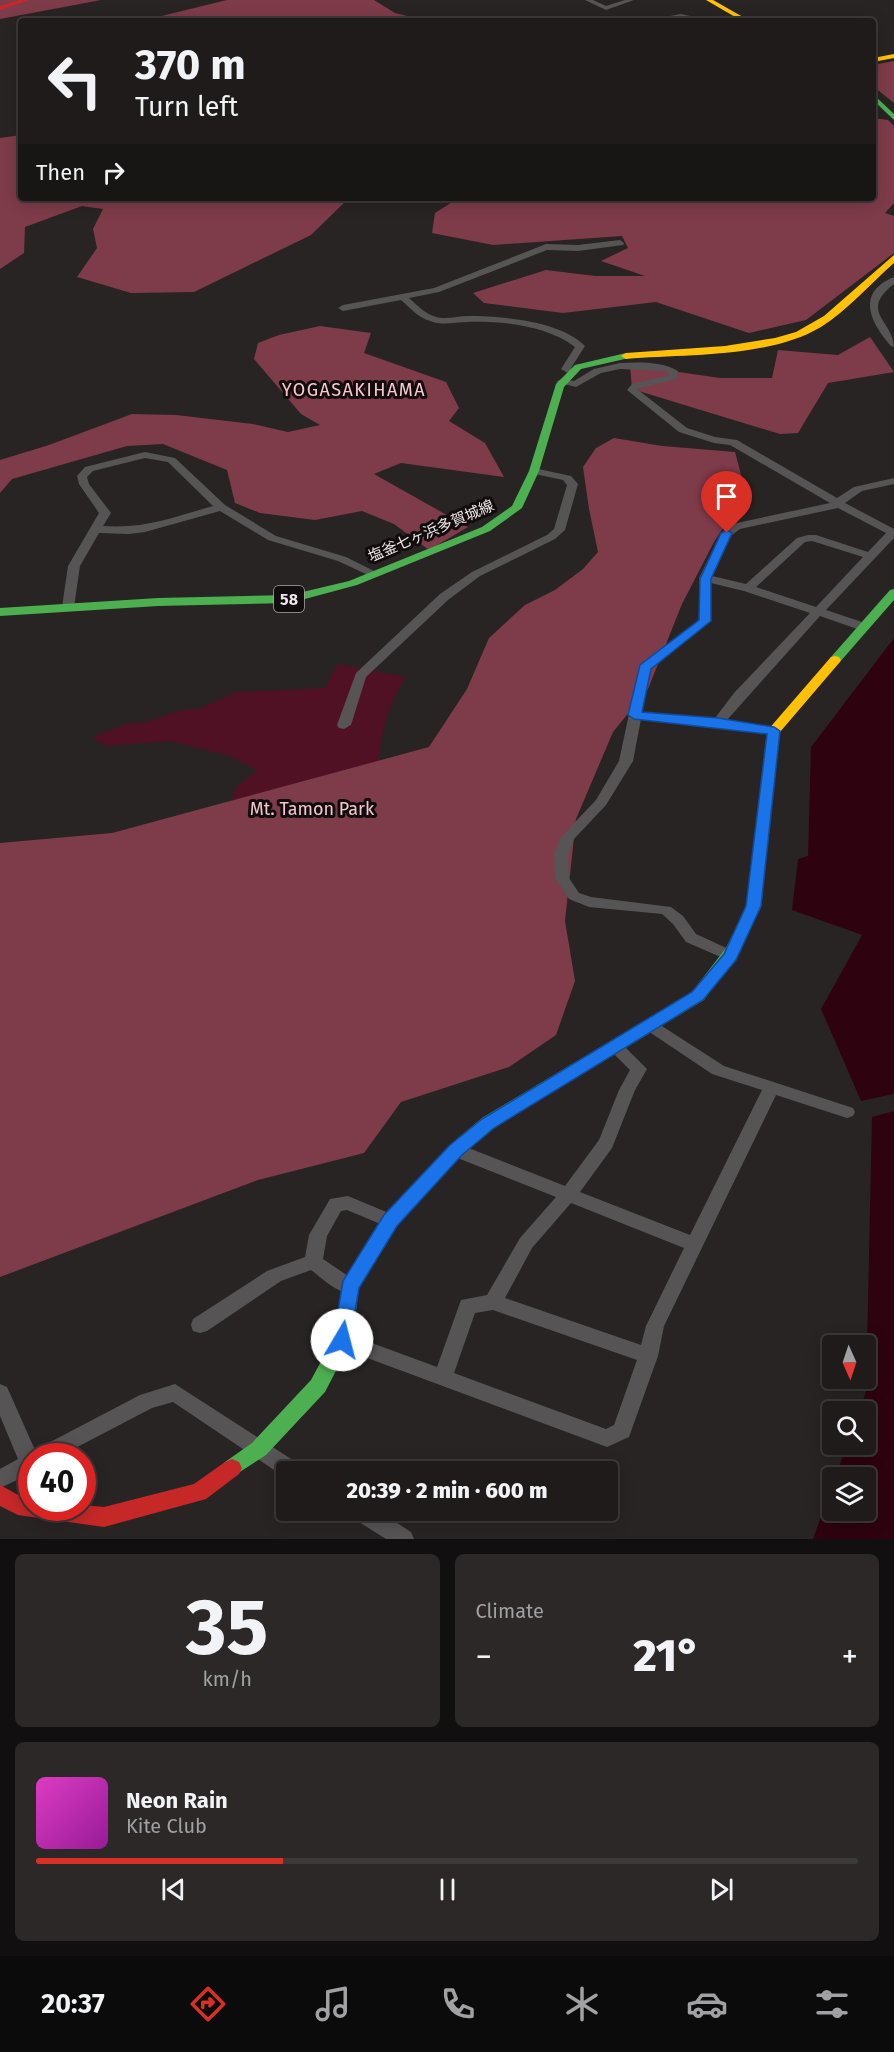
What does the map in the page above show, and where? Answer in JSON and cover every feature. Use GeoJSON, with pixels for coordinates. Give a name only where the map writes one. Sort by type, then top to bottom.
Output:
{"type":"FeatureCollection","features":[{"type":"Feature","properties":{"kind":"main road"},"geometry":{"type":"LineString","coordinates":[[0,8],[26,0]]}},
{"type":"Feature","properties":{"kind":"main road"},"geometry":{"type":"LineString","coordinates":[[709,0],[742,18]]}},
{"type":"Feature","properties":{"kind":"main road"},"geometry":{"type":"LineString","coordinates":[[876,59],[894,56]]}},
{"type":"Feature","properties":{"kind":"main road"},"geometry":{"type":"LineString","coordinates":[[876,99],[894,118]]}},
{"type":"Feature","properties":{"kind":"main road"},"geometry":{"type":"LineString","coordinates":[[566,377],[589,363],[615,357],[747,345],[796,335],[816,326],[831,315],[894,258]]}},
{"type":"Feature","properties":{"kind":"main road","name":"塩釜七ヶ浜多賀城線"},"geometry":{"type":"LineString","coordinates":[[0,612],[290,598],[333,589],[374,574],[502,520],[523,500],[566,377]]}},
{"type":"Feature","properties":{"kind":"main road"},"geometry":{"type":"LineString","coordinates":[[0,1494],[18,1506],[104,1517],[199,1492],[259,1449],[318,1386],[342,1340],[350,1287],[390,1221],[456,1150],[488,1123],[698,996],[730,956],[754,906],[774,731],[894,593]]}},
{"type":"Feature","properties":{"kind":"street"},"geometry":{"type":"LineString","coordinates":[[588,0],[591,4],[606,8],[631,0]]}},
{"type":"Feature","properties":{"kind":"street"},"geometry":{"type":"LineString","coordinates":[[667,18],[681,16],[693,18]]}},
{"type":"Feature","properties":{"kind":"street"},"geometry":{"type":"LineString","coordinates":[[343,309],[358,304],[404,298],[436,290],[546,247],[578,248],[620,243]]}},
{"type":"Feature","properties":{"kind":"street"},"geometry":{"type":"LineString","coordinates":[[894,280],[876,299],[873,313],[879,327],[894,344]]}},
{"type":"Feature","properties":{"kind":"street"},"geometry":{"type":"LineString","coordinates":[[404,298],[432,319],[446,322],[471,318],[537,327],[573,340],[580,346],[566,369],[566,377],[576,384],[589,374],[617,364],[648,365],[673,370],[674,377],[635,386],[632,390],[683,430],[714,440],[733,442],[837,503],[893,532],[718,722]]}},
{"type":"Feature","properties":{"kind":"street"},"geometry":{"type":"LineString","coordinates":[[68,607],[74,566],[84,544],[96,530],[105,513],[84,484],[82,476],[89,469],[145,455],[171,460],[220,507],[272,538],[342,559],[374,574]]}},
{"type":"Feature","properties":{"kind":"street"},"geometry":{"type":"LineString","coordinates":[[344,725],[360,676],[444,597],[476,574],[551,537],[559,530],[573,484],[567,478],[534,471]]}},
{"type":"Feature","properties":{"kind":"street"},"geometry":{"type":"LineString","coordinates":[[730,956],[690,938],[678,920],[666,910],[589,902],[574,896],[562,878],[561,854],[568,837],[601,802],[626,761],[645,667],[705,621],[705,579],[727,533],[736,526],[832,507],[858,489],[894,481]]}},
{"type":"Feature","properties":{"kind":"street"},"geometry":{"type":"LineString","coordinates":[[96,530],[145,529],[220,507]]}},
{"type":"Feature","properties":{"kind":"street"},"geometry":{"type":"LineString","coordinates":[[748,588],[801,540],[812,537],[870,556]]}},
{"type":"Feature","properties":{"kind":"street"},"geometry":{"type":"LineString","coordinates":[[705,579],[748,588],[816,613],[864,627]]}},
{"type":"Feature","properties":{"kind":"street"},"geometry":{"type":"LineString","coordinates":[[634,715],[718,722],[774,731]]}},
{"type":"Feature","properties":{"kind":"street"},"geometry":{"type":"LineString","coordinates":[[651,1025],[718,1070],[847,1112]]}},
{"type":"Feature","properties":{"kind":"street"},"geometry":{"type":"LineString","coordinates":[[493,1302],[526,1244],[569,1194],[606,1143],[627,1090],[639,1069],[615,1047]]}},
{"type":"Feature","properties":{"kind":"street"},"geometry":{"type":"LineString","coordinates":[[342,1340],[607,1438],[622,1431],[648,1356],[655,1326],[771,1088]]}},
{"type":"Feature","properties":{"kind":"street"},"geometry":{"type":"LineString","coordinates":[[456,1150],[695,1245]]}},
{"type":"Feature","properties":{"kind":"street"},"geometry":{"type":"LineString","coordinates":[[313,1262],[318,1235],[336,1204],[348,1203],[390,1221]]}},
{"type":"Feature","properties":{"kind":"street"},"geometry":{"type":"LineString","coordinates":[[313,1262],[350,1287]]}},
{"type":"Feature","properties":{"kind":"street"},"geometry":{"type":"LineString","coordinates":[[200,1325],[274,1276],[313,1262]]}},
{"type":"Feature","properties":{"kind":"street"},"geometry":{"type":"LineString","coordinates":[[442,1378],[468,1306],[493,1302],[648,1356]]}},
{"type":"Feature","properties":{"kind":"street"},"geometry":{"type":"LineString","coordinates":[[0,1393],[26,1443]]}},
{"type":"Feature","properties":{"kind":"street"},"geometry":{"type":"LineString","coordinates":[[69,1443],[147,1401],[175,1393],[278,1461]]}},
{"type":"Feature","properties":{"kind":"street"},"geometry":{"type":"LineString","coordinates":[[0,1479],[18,1470]]}},
{"type":"Feature","properties":{"kind":"street"},"geometry":{"type":"LineString","coordinates":[[375,1521],[404,1539]]}},
{"type":"Feature","properties":{"kind":"shaded area"},"geometry":{"type":"Polygon","coordinates":[[[894,638],[894,1094],[861,1101],[821,1009],[862,935],[792,910],[798,859],[808,856],[811,747],[894,638]]]}},
{"type":"Feature","properties":{"kind":"shaded area"},"geometry":{"type":"Polygon","coordinates":[[[337,664],[406,677],[397,692],[386,720],[380,748],[375,795],[230,813],[235,788],[257,770],[230,756],[170,741],[106,746],[92,737],[126,724],[147,722],[181,710],[198,709],[236,692],[325,688],[337,664]]]}},
{"type":"Feature","properties":{"kind":"shaded area"},"geometry":{"type":"Polygon","coordinates":[[[894,1111],[894,1539],[813,1539],[822,1513],[822,1521],[876,1521],[876,1467],[839,1467],[843,1455],[876,1455],[876,1401],[863,1401],[866,1389],[876,1389],[876,1335],[867,1335],[872,1117],[894,1111]]]}},
{"type":"Feature","properties":{"kind":"green space"},"geometry":{"type":"Polygon","coordinates":[[[0,0],[101,0],[0,19],[0,0]]]}},
{"type":"Feature","properties":{"kind":"green space"},"geometry":{"type":"Polygon","coordinates":[[[227,0],[374,0],[395,13],[415,18],[153,18],[227,0]]]}},
{"type":"Feature","properties":{"kind":"green space"},"geometry":{"type":"Polygon","coordinates":[[[894,61],[894,103],[876,88],[876,64],[894,61]]]}},
{"type":"Feature","properties":{"kind":"green space"},"geometry":{"type":"Polygon","coordinates":[[[876,118],[888,120],[894,126],[894,203],[885,213],[894,216],[894,253],[806,320],[749,333],[656,302],[563,313],[484,303],[473,293],[546,270],[595,276],[645,276],[601,261],[628,248],[622,236],[493,245],[432,233],[435,213],[454,201],[876,201],[876,118]]]}},
{"type":"Feature","properties":{"kind":"green space"},"geometry":{"type":"Polygon","coordinates":[[[18,135],[18,201],[346,201],[311,235],[194,292],[131,293],[77,277],[97,248],[93,229],[103,209],[82,206],[25,227],[24,253],[0,269],[0,138],[18,135]]]}},
{"type":"Feature","properties":{"kind":"green space"},"geometry":{"type":"Polygon","coordinates":[[[320,326],[371,333],[364,353],[446,382],[459,408],[449,421],[485,443],[504,477],[401,463],[374,474],[468,527],[429,550],[394,524],[362,511],[315,520],[260,513],[235,503],[227,470],[163,444],[127,446],[12,479],[0,493],[0,460],[49,445],[132,414],[176,415],[253,424],[288,432],[320,425],[301,414],[254,359],[258,343],[279,335],[320,326]]]}},
{"type":"Feature","properties":{"kind":"green space"},"geometry":{"type":"Polygon","coordinates":[[[870,337],[894,372],[828,383],[798,433],[780,434],[632,389],[630,365],[720,378],[772,378],[778,350],[838,355],[870,337]]]}},
{"type":"Feature","properties":{"kind":"green space","name":"Mt. Tamon Park"},"geometry":{"type":"Polygon","coordinates":[[[614,438],[662,446],[735,452],[743,482],[734,511],[714,542],[682,604],[648,689],[613,732],[576,819],[565,921],[575,981],[556,1035],[509,1067],[401,1102],[364,1153],[258,1180],[0,1277],[0,843],[112,833],[429,747],[467,689],[489,638],[525,605],[555,590],[583,569],[598,552],[583,467],[596,448],[614,438]]]}},
{"type":"Feature","properties":{"kind":"traffic: fast"},"geometry":{"type":"LineString","coordinates":[[876,99],[894,118]]}},
{"type":"Feature","properties":{"kind":"traffic: fast"},"geometry":{"type":"LineString","coordinates":[[0,612],[158,602],[290,599],[353,583],[486,529],[517,508],[534,471],[559,386],[578,367],[626,356]]}},
{"type":"Feature","properties":{"kind":"traffic: fast"},"geometry":{"type":"LineString","coordinates":[[835,660],[894,593]]}},
{"type":"Feature","properties":{"kind":"traffic: fast"},"geometry":{"type":"LineString","coordinates":[[232,1468],[259,1449],[318,1386],[342,1340],[350,1287],[390,1221],[456,1150],[488,1123],[698,996],[734,948]]}},
{"type":"Feature","properties":{"kind":"traffic: slow"},"geometry":{"type":"LineString","coordinates":[[709,0],[742,18]]}},
{"type":"Feature","properties":{"kind":"traffic: slow"},"geometry":{"type":"LineString","coordinates":[[876,59],[894,56]]}},
{"type":"Feature","properties":{"kind":"traffic: slow"},"geometry":{"type":"LineString","coordinates":[[626,356],[725,349],[777,341],[799,334],[817,325],[837,310],[894,258]]}},
{"type":"Feature","properties":{"kind":"traffic: slow"},"geometry":{"type":"LineString","coordinates":[[734,948],[754,907],[774,731],[835,660]]}},
{"type":"Feature","properties":{"kind":"traffic: jam"},"geometry":{"type":"LineString","coordinates":[[0,8],[26,0]]}},
{"type":"Feature","properties":{"kind":"traffic: jam"},"geometry":{"type":"LineString","coordinates":[[0,1494],[18,1506],[104,1517],[199,1492],[232,1468]]}},
{"type":"Feature","properties":{"kind":"district","name":"YOGASAKIHAMA"},"geometry":{"type":"Point","coordinates":[354,390]}},
{"type":"Feature","properties":{"kind":"route"},"geometry":{"type":"LineString","coordinates":[[342,1340],[350,1287],[390,1221],[456,1150],[488,1123],[698,996],[730,956],[754,906],[774,731],[718,722],[634,715],[645,667],[705,621],[705,579],[727,533]]}}]}
